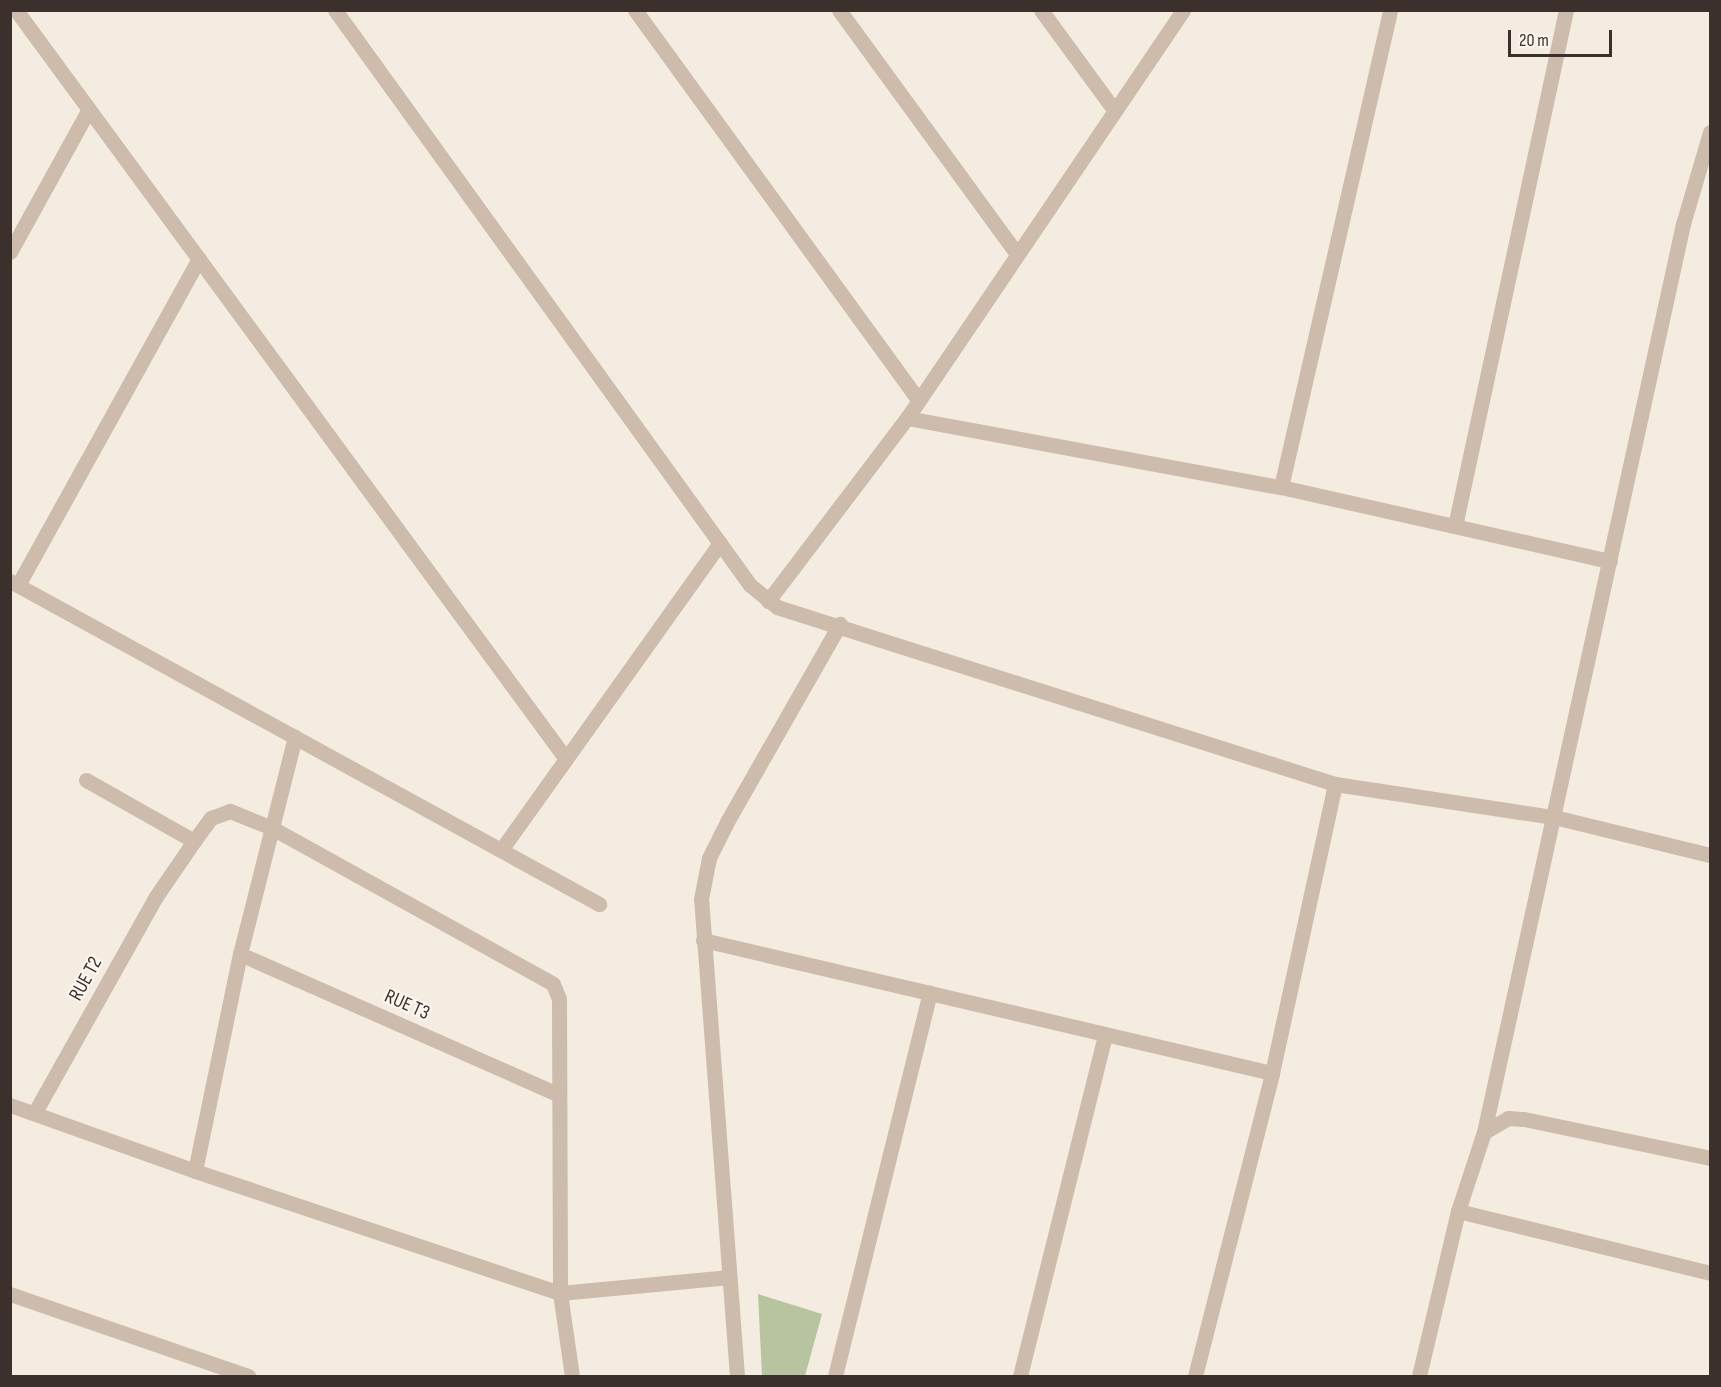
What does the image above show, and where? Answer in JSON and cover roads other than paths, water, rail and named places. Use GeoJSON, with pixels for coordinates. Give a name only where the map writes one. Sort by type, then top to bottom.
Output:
{"type":"FeatureCollection","features":[{"type":"Feature","properties":{"kind":"street"},"geometry":{"type":"LineString","coordinates":[[16,10],[566,759]]}},
{"type":"Feature","properties":{"kind":"street"},"geometry":{"type":"LineString","coordinates":[[334,10],[750,585],[768,601],[788,612],[840,624],[1335,784],[1554,817],[1710,855]]}},
{"type":"Feature","properties":{"kind":"street"},"geometry":{"type":"LineString","coordinates":[[635,10],[918,400]]}},
{"type":"Feature","properties":{"kind":"street"},"geometry":{"type":"LineString","coordinates":[[839,10],[1017,254]]}},
{"type":"Feature","properties":{"kind":"street"},"geometry":{"type":"LineString","coordinates":[[1041,10],[1115,111]]}},
{"type":"Feature","properties":{"kind":"street"},"geometry":{"type":"LineString","coordinates":[[768,601],[907,418],[1183,10]]}},
{"type":"Feature","properties":{"kind":"street"},"geometry":{"type":"LineString","coordinates":[[1281,487],[1390,10]]}},
{"type":"Feature","properties":{"kind":"street"},"geometry":{"type":"LineString","coordinates":[[1455,526],[1566,10]]}},
{"type":"Feature","properties":{"kind":"street"},"geometry":{"type":"LineString","coordinates":[[10,252],[89,109]]}},
{"type":"Feature","properties":{"kind":"street"},"geometry":{"type":"LineString","coordinates":[[1423,1376],[1458,1211],[1484,1132],[1683,224],[1710,132]]}},
{"type":"Feature","properties":{"kind":"street"},"geometry":{"type":"LineString","coordinates":[[199,259],[14,583],[599,904]]}},
{"type":"Feature","properties":{"kind":"street"},"geometry":{"type":"LineString","coordinates":[[907,418],[1281,487],[1610,561]]}},
{"type":"Feature","properties":{"kind":"street"},"geometry":{"type":"LineString","coordinates":[[501,850],[720,543]]}},
{"type":"Feature","properties":{"kind":"street"},"geometry":{"type":"LineString","coordinates":[[737,1377],[701,899],[709,858],[840,624]]}},
{"type":"Feature","properties":{"kind":"street"},"geometry":{"type":"LineString","coordinates":[[195,1171],[240,954],[295,737]]}},
{"type":"Feature","properties":{"kind":"street"},"geometry":{"type":"LineString","coordinates":[[87,780],[194,841]]}},
{"type":"Feature","properties":{"kind":"street"},"geometry":{"type":"LineString","coordinates":[[1195,1377],[1272,1073],[1335,784]]}},
{"type":"Feature","properties":{"kind":"street","name":"RUE T2"},"geometry":{"type":"LineString","coordinates":[[35,1112],[155,898],[194,841],[221,812],[230,811],[272,828]]}},
{"type":"Feature","properties":{"kind":"street"},"geometry":{"type":"LineString","coordinates":[[272,828],[553,984],[559,999],[557,1094],[560,1293],[572,1377]]}},
{"type":"Feature","properties":{"kind":"street"},"geometry":{"type":"LineString","coordinates":[[704,940],[1272,1073]]}},
{"type":"Feature","properties":{"kind":"street","name":"RUE T3"},"geometry":{"type":"LineString","coordinates":[[240,954],[557,1094]]}},
{"type":"Feature","properties":{"kind":"street"},"geometry":{"type":"LineString","coordinates":[[835,1377],[930,993]]}},
{"type":"Feature","properties":{"kind":"street"},"geometry":{"type":"LineString","coordinates":[[1020,1377],[1105,1034]]}},
{"type":"Feature","properties":{"kind":"street"},"geometry":{"type":"LineString","coordinates":[[10,1105],[35,1112],[195,1171],[560,1293],[729,1277]]}},
{"type":"Feature","properties":{"kind":"street"},"geometry":{"type":"LineString","coordinates":[[1484,1132],[1508,1118],[1524,1119],[1710,1158]]}},
{"type":"Feature","properties":{"kind":"street"},"geometry":{"type":"LineString","coordinates":[[1458,1211],[1710,1273]]}},
{"type":"Feature","properties":{"kind":"street"},"geometry":{"type":"LineString","coordinates":[[10,1293],[248,1377]]}}]}
